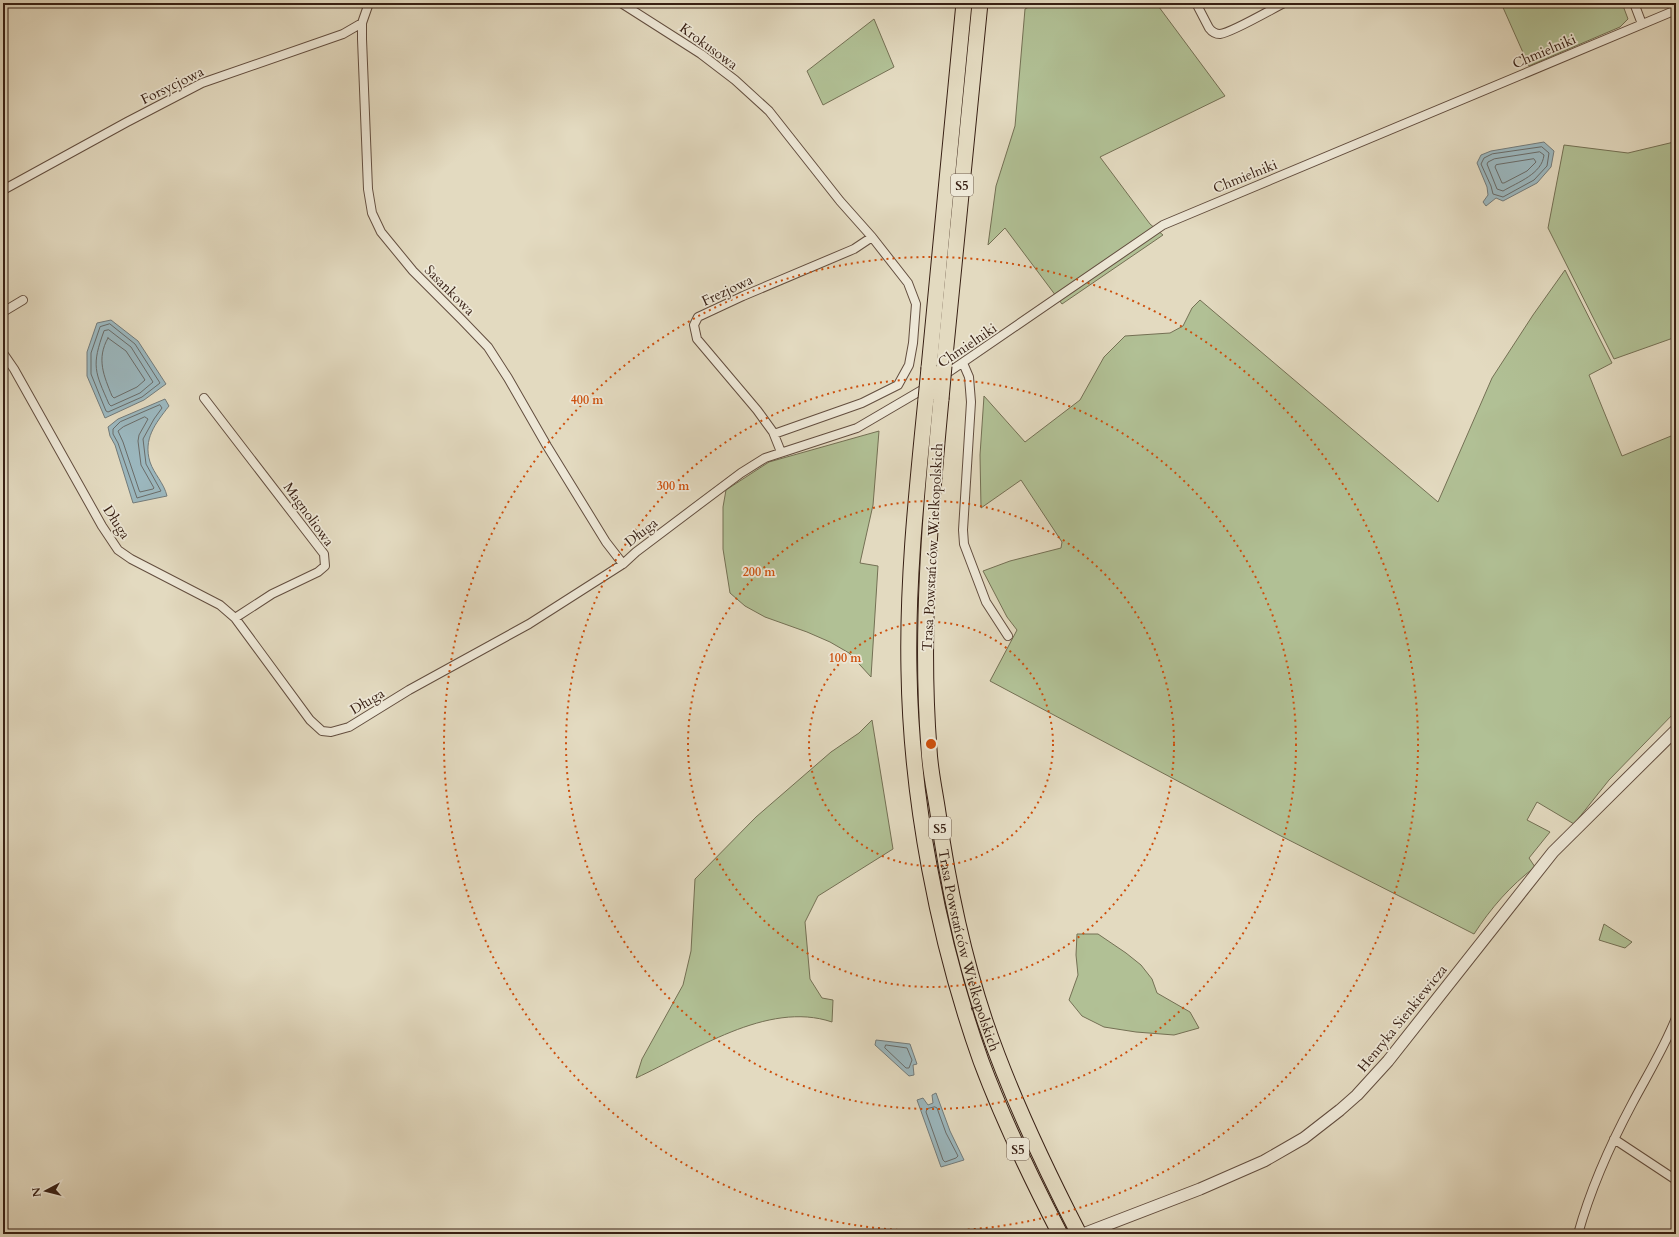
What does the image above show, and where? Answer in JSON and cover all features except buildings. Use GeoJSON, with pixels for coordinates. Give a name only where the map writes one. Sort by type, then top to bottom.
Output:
{"type":"FeatureCollection","features":[{"type":"Feature","properties":{"kind":"highway","name":"Trasa Powstańców Wielkopolskich"},"geometry":{"type":"LineString","coordinates":[[964,3],[911,558],[908,672],[912,743],[927,854],[948,951],[961,1000],[982,1062],[1003,1114],[1036,1188],[1060,1234]]}},
{"type":"Feature","properties":{"kind":"highway","name":"Trasa Powstańców Wielkopolskich"},"geometry":{"type":"LineString","coordinates":[[980,3],[930,514],[927,575],[926,687],[929,751],[942,845],[955,911],[968,965],[986,1024],[1019,1109],[1079,1234]]}},
{"type":"Feature","properties":{"kind":"street","name":"Sasankowa"},"geometry":{"type":"LineString","coordinates":[[369,3],[362,23],[367,173],[370,202],[376,223],[388,241],[413,271],[488,347],[606,542],[623,564]]}},
{"type":"Feature","properties":{"kind":"street","name":"Krokusowa"},"geometry":{"type":"LineString","coordinates":[[621,3],[701,54],[735,80],[770,112],[840,201],[872,237],[908,283],[916,304],[913,343],[909,365],[898,385],[862,403],[774,434]]}},
{"type":"Feature","properties":{"kind":"street"},"geometry":{"type":"LineString","coordinates":[[1196,3],[1209,28],[1216,33],[1224,33],[1268,6],[1284,3]]}},
{"type":"Feature","properties":{"kind":"street"},"geometry":{"type":"LineString","coordinates":[[1634,3],[1642,24]]}},
{"type":"Feature","properties":{"kind":"street","name":"Chmielniki"},"geometry":{"type":"LineString","coordinates":[[857,428],[916,394],[963,363],[1163,225],[1676,10]]}},
{"type":"Feature","properties":{"kind":"street","name":"Forsycjowa"},"geometry":{"type":"LineString","coordinates":[[3,190],[126,122],[202,83],[343,34],[362,23]]}},
{"type":"Feature","properties":{"kind":"street","name":"Frezjowa"},"geometry":{"type":"LineString","coordinates":[[781,452],[774,434],[757,410],[696,339],[694,325],[698,317],[743,296],[854,249],[872,237]]}},
{"type":"Feature","properties":{"kind":"street"},"geometry":{"type":"LineString","coordinates":[[3,312],[23,300]]}},
{"type":"Feature","properties":{"kind":"street","name":"Długa"},"geometry":{"type":"LineString","coordinates":[[3,352],[102,526],[118,550],[220,605],[235,618],[310,720],[322,731],[331,732],[349,727],[409,690],[529,624],[623,564],[636,552],[741,473],[765,458],[857,428]]}},
{"type":"Feature","properties":{"kind":"street"},"geometry":{"type":"LineString","coordinates":[[963,363],[969,377],[971,402],[963,530],[964,544],[986,602],[1008,636]]}},
{"type":"Feature","properties":{"kind":"street","name":"Magnoliowa"},"geometry":{"type":"LineString","coordinates":[[204,398],[324,554],[325,566],[318,572],[272,594],[235,618]]}},
{"type":"Feature","properties":{"kind":"street","name":"Henryka Sienkiewicza"},"geometry":{"type":"LineString","coordinates":[[1083,1234],[1200,1189],[1264,1161],[1304,1138],[1340,1110],[1357,1095],[1388,1061],[1553,852],[1676,730]]}},
{"type":"Feature","properties":{"kind":"street"},"geometry":{"type":"LineString","coordinates":[[1578,1234],[1588,1200],[1614,1139],[1659,1055],[1676,1018]]}},
{"type":"Feature","properties":{"kind":"street"},"geometry":{"type":"LineString","coordinates":[[1614,1139],[1676,1180]]}},
{"type":"Feature","properties":{"kind":"green space"},"geometry":{"type":"Polygon","coordinates":[[[1036,3],[1156,3],[1225,96],[1100,157],[1150,224],[1163,235],[1062,304],[1005,228],[988,245],[996,186],[1015,126],[1025,9],[1036,3]]]}},
{"type":"Feature","properties":{"kind":"green space"},"geometry":{"type":"Polygon","coordinates":[[[1501,3],[1622,3],[1628,19],[1620,27],[1529,66],[1501,3]]]}},
{"type":"Feature","properties":{"kind":"green space"},"geometry":{"type":"Polygon","coordinates":[[[874,19],[894,67],[823,105],[807,71],[874,19]]]}},
{"type":"Feature","properties":{"kind":"green space"},"geometry":{"type":"Polygon","coordinates":[[[1676,138],[1676,337],[1614,359],[1548,228],[1564,145],[1628,153],[1674,142],[1676,138]]]}},
{"type":"Feature","properties":{"kind":"green space"},"geometry":{"type":"Polygon","coordinates":[[[1565,270],[1612,363],[1589,375],[1622,456],[1676,434],[1676,711],[1609,780],[1574,824],[1537,802],[1527,820],[1550,832],[1529,858],[1535,867],[1517,882],[1502,898],[1487,915],[1474,934],[1279,835],[990,681],[1017,630],[1007,617],[983,571],[1010,561],[1061,548],[1062,542],[1021,480],[981,508],[980,455],[984,396],[1025,442],[1080,400],[1104,357],[1125,336],[1170,333],[1183,326],[1192,308],[1200,300],[1438,502],[1492,378],[1533,315],[1565,270]]]}},
{"type":"Feature","properties":{"kind":"green space"},"geometry":{"type":"Polygon","coordinates":[[[879,431],[873,505],[860,563],[878,566],[871,677],[849,653],[830,642],[807,632],[765,617],[745,606],[730,593],[723,549],[723,507],[726,490],[769,462],[879,431]]]}},
{"type":"Feature","properties":{"kind":"green space"},"geometry":{"type":"Polygon","coordinates":[[[872,720],[893,849],[818,896],[805,922],[810,979],[822,998],[833,1000],[832,1022],[807,1017],[782,1018],[756,1023],[706,1043],[636,1078],[642,1059],[683,985],[691,951],[695,879],[756,817],[831,752],[859,733],[872,720]]]}},
{"type":"Feature","properties":{"kind":"green space"},"geometry":{"type":"Polygon","coordinates":[[[1604,924],[1632,942],[1625,948],[1599,940],[1604,924]]]}},
{"type":"Feature","properties":{"kind":"green space"},"geometry":{"type":"Polygon","coordinates":[[[1077,934],[1098,934],[1126,953],[1141,965],[1152,979],[1157,993],[1190,1012],[1199,1028],[1174,1035],[1136,1032],[1104,1027],[1082,1016],[1069,1000],[1078,975],[1076,955],[1077,934]]]}},
{"type":"Feature","properties":{"kind":"water"},"geometry":{"type":"Polygon","coordinates":[[[1544,142],[1554,151],[1551,167],[1537,183],[1503,201],[1496,198],[1486,206],[1483,202],[1488,195],[1487,187],[1477,163],[1481,155],[1491,151],[1544,142]]]}},
{"type":"Feature","properties":{"kind":"water"},"geometry":{"type":"Polygon","coordinates":[[[111,320],[138,341],[166,384],[144,400],[105,418],[87,376],[87,352],[97,323],[111,320]]]}},
{"type":"Feature","properties":{"kind":"water"},"geometry":{"type":"Polygon","coordinates":[[[165,399],[169,406],[159,419],[152,432],[149,439],[148,454],[154,471],[164,487],[167,496],[133,503],[108,427],[118,419],[165,399]]]}},
{"type":"Feature","properties":{"kind":"water"},"geometry":{"type":"Polygon","coordinates":[[[876,1040],[910,1044],[917,1064],[913,1065],[914,1075],[909,1076],[875,1045],[876,1040]]]}},
{"type":"Feature","properties":{"kind":"water"},"geometry":{"type":"Polygon","coordinates":[[[936,1093],[950,1131],[964,1160],[941,1167],[917,1100],[923,1098],[928,1105],[933,1103],[932,1095],[936,1093]]]}}]}
